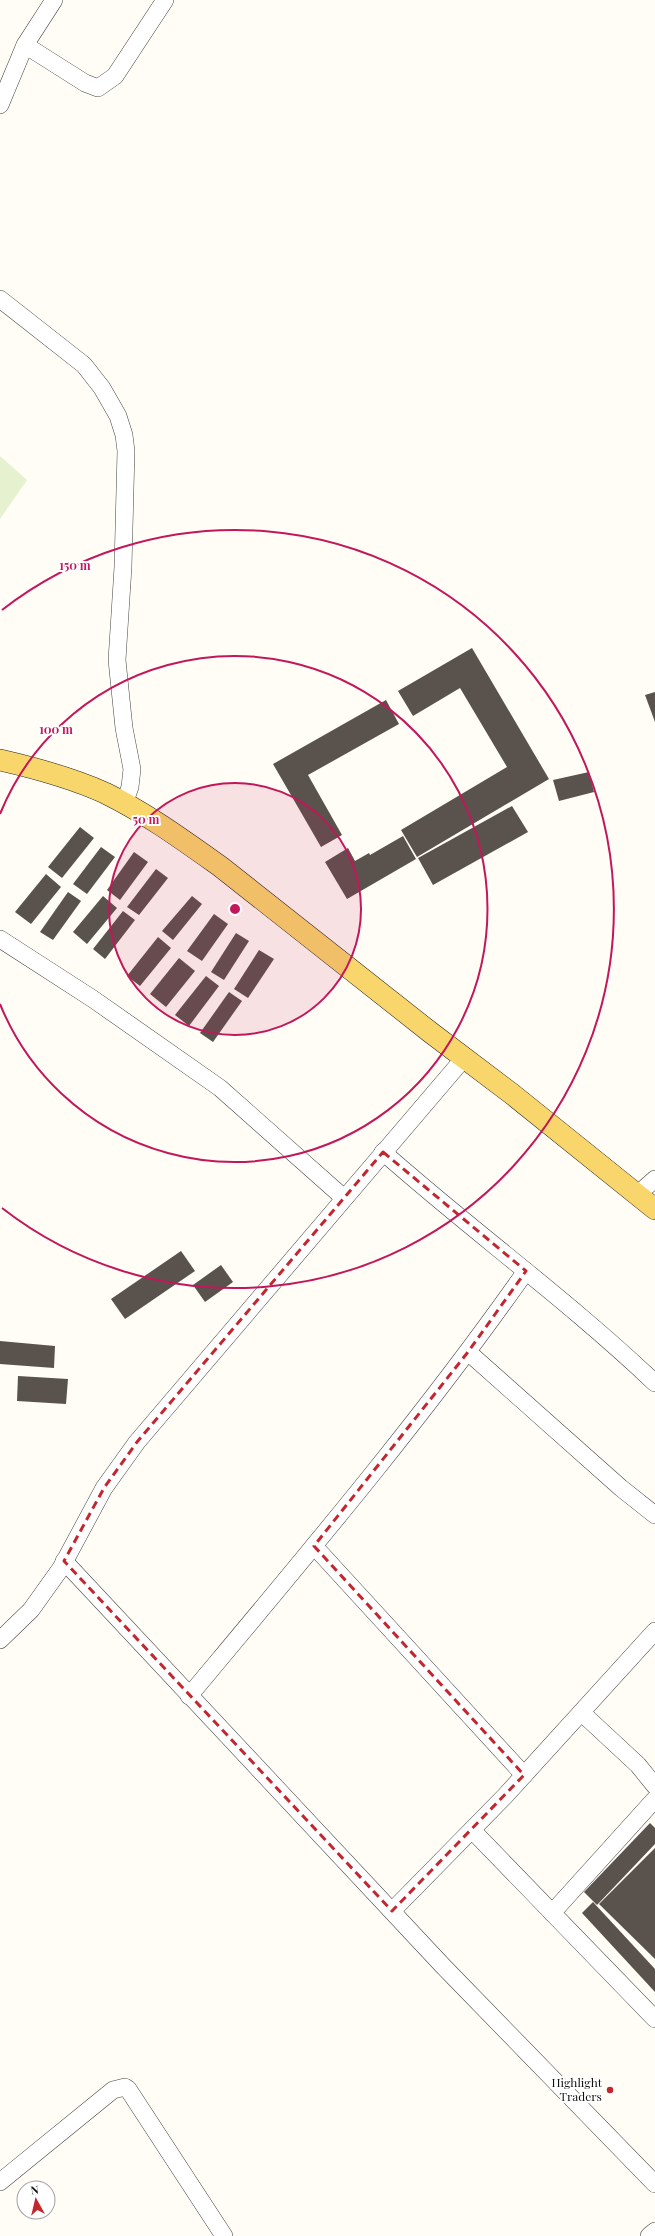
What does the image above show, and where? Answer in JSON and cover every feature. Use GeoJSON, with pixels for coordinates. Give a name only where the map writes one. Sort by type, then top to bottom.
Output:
{"type":"FeatureCollection","features":[{"type":"Feature","properties":{"kind":"main road"},"geometry":{"type":"LineString","coordinates":[[0,760],[33,768],[81,783],[152,819],[220,867],[430,1032],[465,1057],[655,1209]]}},
{"type":"Feature","properties":{"kind":"street"},"geometry":{"type":"LineString","coordinates":[[0,105],[24,45],[54,0]]}},
{"type":"Feature","properties":{"kind":"street"},"geometry":{"type":"LineString","coordinates":[[24,45],[85,83],[98,88],[115,76],[165,0]]}},
{"type":"Feature","properties":{"kind":"street"},"geometry":{"type":"LineString","coordinates":[[0,299],[84,364],[102,388],[118,416],[124,435],[126,451],[123,567],[117,660],[124,728],[132,769],[130,787],[124,804]]}},
{"type":"Feature","properties":{"kind":"street"},"geometry":{"type":"LineString","coordinates":[[0,939],[93,999],[220,1088],[344,1198]]}},
{"type":"Feature","properties":{"kind":"street"},"geometry":{"type":"LineString","coordinates":[[0,1640],[31,1610],[64,1561],[104,1488],[137,1442],[465,1057]]}},
{"type":"Feature","properties":{"kind":"street"},"geometry":{"type":"LineString","coordinates":[[383,1152],[428,1192],[526,1271],[655,1383]]}},
{"type":"Feature","properties":{"kind":"street"},"geometry":{"type":"LineString","coordinates":[[638,1194],[655,1179]]}},
{"type":"Feature","properties":{"kind":"street"},"geometry":{"type":"LineString","coordinates":[[189,1696],[314,1546],[468,1352],[526,1271]]}},
{"type":"Feature","properties":{"kind":"street"},"geometry":{"type":"LineString","coordinates":[[468,1352],[621,1488],[655,1515]]}},
{"type":"Feature","properties":{"kind":"street"},"geometry":{"type":"LineString","coordinates":[[314,1546],[524,1775]]}},
{"type":"Feature","properties":{"kind":"street"},"geometry":{"type":"LineString","coordinates":[[64,1561],[392,1911],[655,2184]]}},
{"type":"Feature","properties":{"kind":"street"},"geometry":{"type":"LineString","coordinates":[[392,1911],[472,1830],[652,1640]]}},
{"type":"Feature","properties":{"kind":"street"},"geometry":{"type":"LineString","coordinates":[[582,1713],[638,1765],[655,1786]]}},
{"type":"Feature","properties":{"kind":"street"},"geometry":{"type":"LineString","coordinates":[[552,1913],[655,1799]]}},
{"type":"Feature","properties":{"kind":"street"},"geometry":{"type":"LineString","coordinates":[[472,1830],[655,2019]]}},
{"type":"Feature","properties":{"kind":"street"},"geometry":{"type":"LineString","coordinates":[[0,2182],[113,2090],[125,2087],[128,2089],[224,2236]]}},
{"type":"Feature","properties":{"kind":"street"},"geometry":{"type":"LineString","coordinates":[[649,2236],[655,2231]]}},
{"type":"Feature","properties":{"kind":"highlighted area"},"geometry":{"type":"Polygon","coordinates":[[[383,1152],[526,1271],[468,1352],[314,1546],[524,1775],[392,1911],[64,1561],[104,1488],[137,1442],[383,1152]]]}},
{"type":"Feature","properties":{"kind":"green space"},"geometry":{"type":"Polygon","coordinates":[[[0,456],[27,480],[0,519],[0,456]]]}},
{"type":"Feature","properties":{"kind":"building"},"geometry":{"type":"Polygon","coordinates":[[[472,648],[549,779],[417,857],[401,830],[507,767],[460,688],[413,716],[398,691],[472,648]]]}},
{"type":"Feature","properties":{"kind":"building"},"geometry":{"type":"Polygon","coordinates":[[[655,692],[655,722],[645,695],[655,692]]]}},
{"type":"Feature","properties":{"kind":"building"},"geometry":{"type":"Polygon","coordinates":[[[386,700],[399,724],[308,775],[342,835],[321,847],[273,764],[386,700]]]}},
{"type":"Feature","properties":{"kind":"building"},"geometry":{"type":"Polygon","coordinates":[[[589,772],[594,792],[559,801],[553,780],[589,772]]]}},
{"type":"Feature","properties":{"kind":"building"},"geometry":{"type":"Polygon","coordinates":[[[512,806],[528,832],[433,885],[418,858],[512,806]]]}},
{"type":"Feature","properties":{"kind":"building"},"geometry":{"type":"Polygon","coordinates":[[[80,827],[94,838],[62,878],[48,867],[80,827]]]}},
{"type":"Feature","properties":{"kind":"building"},"geometry":{"type":"Polygon","coordinates":[[[403,836],[416,859],[347,899],[325,862],[348,848],[355,861],[369,853],[370,855],[403,836]]]}},
{"type":"Feature","properties":{"kind":"building"},"geometry":{"type":"Polygon","coordinates":[[[101,847],[115,857],[87,894],[73,884],[101,847]]]}},
{"type":"Feature","properties":{"kind":"building"},"geometry":{"type":"Polygon","coordinates":[[[134,852],[148,862],[120,900],[107,890],[134,852]]]}},
{"type":"Feature","properties":{"kind":"building"},"geometry":{"type":"Polygon","coordinates":[[[156,869],[168,878],[139,915],[127,907],[156,869]]]}},
{"type":"Feature","properties":{"kind":"building"},"geometry":{"type":"Polygon","coordinates":[[[46,874],[61,887],[31,924],[15,912],[46,874]]]}},
{"type":"Feature","properties":{"kind":"building"},"geometry":{"type":"Polygon","coordinates":[[[68,892],[81,901],[53,940],[40,932],[68,892]]]}},
{"type":"Feature","properties":{"kind":"building"},"geometry":{"type":"Polygon","coordinates":[[[103,896],[117,908],[87,944],[73,932],[103,896]]]}},
{"type":"Feature","properties":{"kind":"building"},"geometry":{"type":"Polygon","coordinates":[[[192,896],[202,904],[173,940],[162,931],[192,896]]]}},
{"type":"Feature","properties":{"kind":"building"},"geometry":{"type":"Polygon","coordinates":[[[123,911],[135,920],[105,959],[93,949],[123,911]]]}},
{"type":"Feature","properties":{"kind":"building"},"geometry":{"type":"Polygon","coordinates":[[[214,914],[228,924],[202,961],[187,951],[214,914]]]}},
{"type":"Feature","properties":{"kind":"building"},"geometry":{"type":"Polygon","coordinates":[[[236,933],[249,941],[224,980],[211,972],[236,933]]]}},
{"type":"Feature","properties":{"kind":"building"},"geometry":{"type":"Polygon","coordinates":[[[158,937],[171,948],[140,986],[127,976],[158,937]]]}},
{"type":"Feature","properties":{"kind":"building"},"geometry":{"type":"Polygon","coordinates":[[[259,950],[274,959],[248,998],[234,989],[259,950]]]}},
{"type":"Feature","properties":{"kind":"building"},"geometry":{"type":"Polygon","coordinates":[[[179,958],[195,971],[166,1007],[150,994],[179,958]]]}},
{"type":"Feature","properties":{"kind":"building"},"geometry":{"type":"Polygon","coordinates":[[[206,976],[219,986],[189,1026],[175,1015],[206,976]]]}},
{"type":"Feature","properties":{"kind":"building"},"geometry":{"type":"Polygon","coordinates":[[[229,992],[242,1001],[213,1042],[200,1033],[229,992]]]}},
{"type":"Feature","properties":{"kind":"building"},"geometry":{"type":"Polygon","coordinates":[[[181,1251],[195,1271],[125,1319],[111,1299],[181,1251]]]}},
{"type":"Feature","properties":{"kind":"building"},"geometry":{"type":"Polygon","coordinates":[[[221,1265],[233,1282],[205,1302],[193,1285],[221,1265]]]}},
{"type":"Feature","properties":{"kind":"building"},"geometry":{"type":"Polygon","coordinates":[[[0,1341],[55,1346],[54,1368],[0,1364],[0,1341]]]}},
{"type":"Feature","properties":{"kind":"building"},"geometry":{"type":"Polygon","coordinates":[[[18,1376],[68,1379],[66,1404],[17,1401],[18,1376]]]}},
{"type":"Feature","properties":{"kind":"building"},"geometry":{"type":"Polygon","coordinates":[[[650,1823],[655,1828],[655,1844],[597,1905],[584,1892],[650,1823]]]}},
{"type":"Feature","properties":{"kind":"building"},"geometry":{"type":"Polygon","coordinates":[[[655,1848],[655,1959],[599,1904],[655,1848]]]}},
{"type":"Feature","properties":{"kind":"building"},"geometry":{"type":"Polygon","coordinates":[[[593,1902],[655,1969],[655,1992],[582,1913],[593,1902]]]}},
{"type":"Feature","properties":{"kind":"place","name":"Highlight Traders"},"geometry":{"type":"Point","coordinates":[610,2090]}}]}
